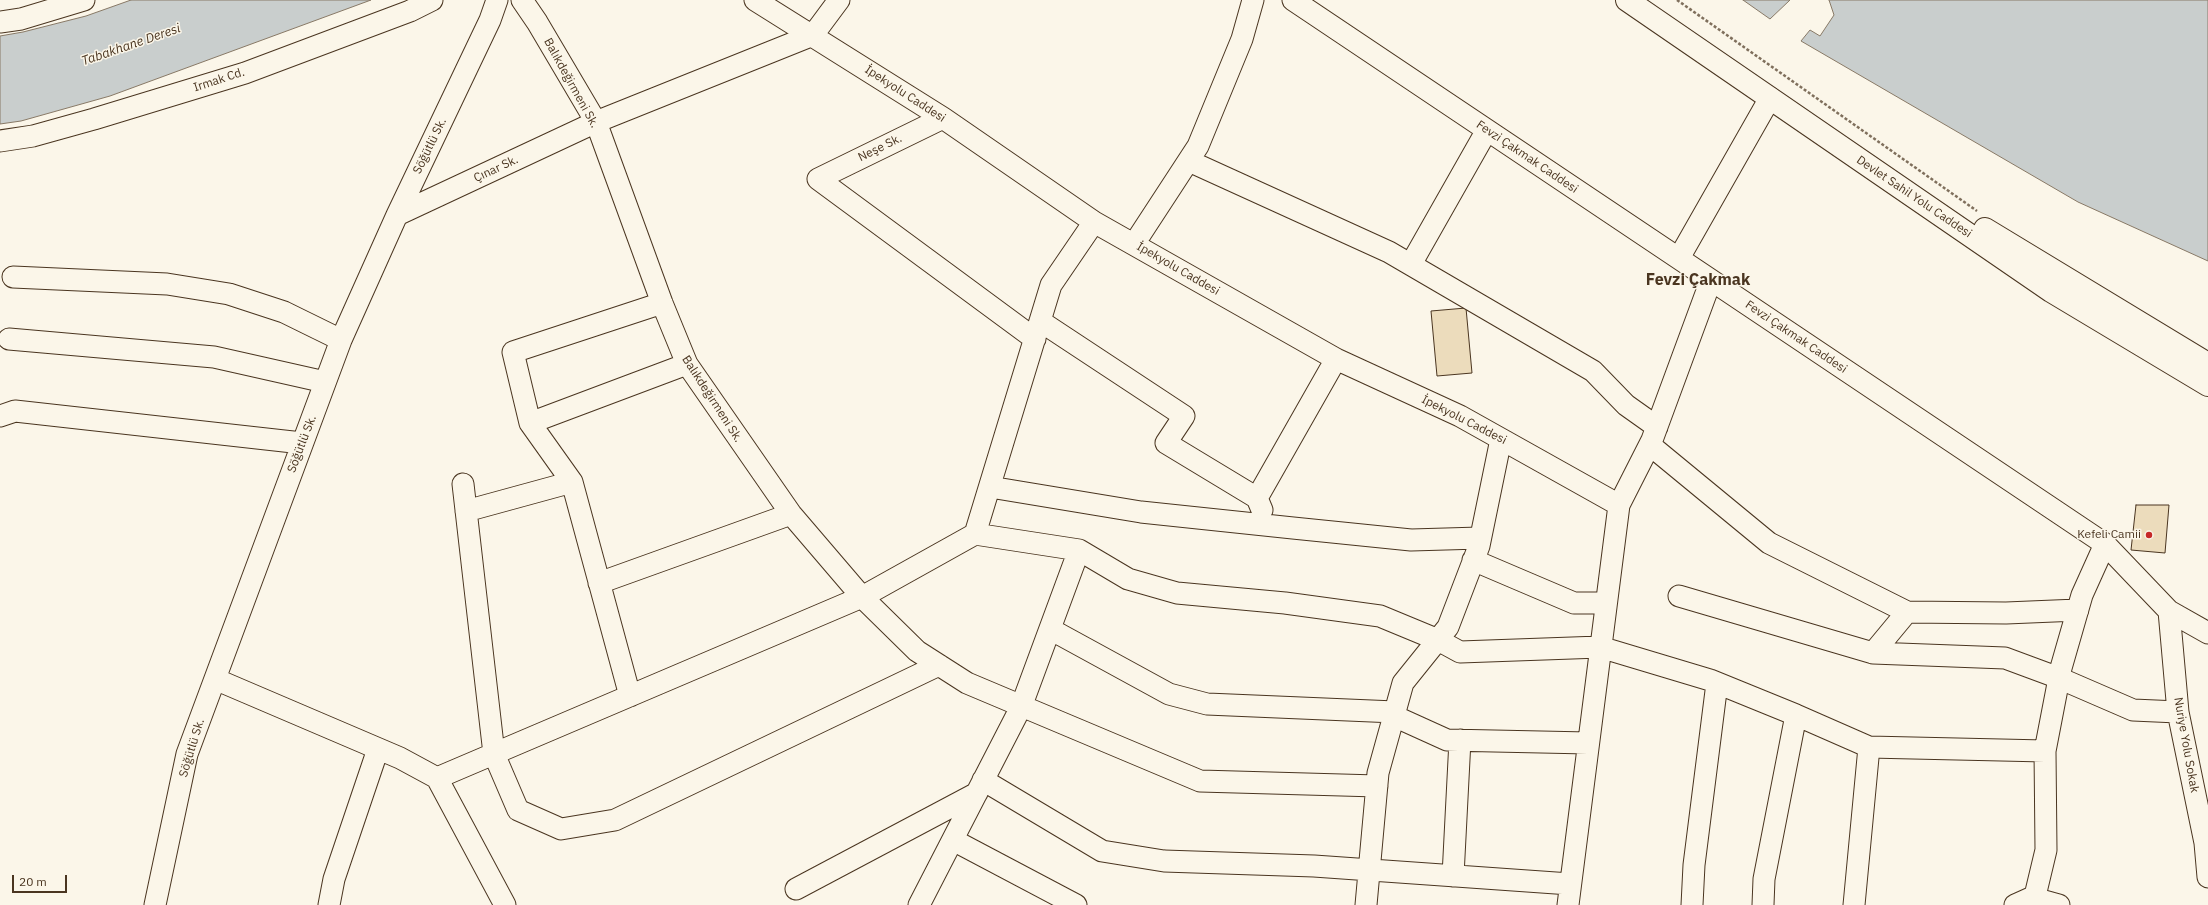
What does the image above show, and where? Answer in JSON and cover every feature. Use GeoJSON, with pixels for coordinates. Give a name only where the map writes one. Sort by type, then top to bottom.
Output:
{"type":"FeatureCollection","features":[{"type":"Feature","properties":{"kind":"main road","name":"Devlet Sahil Yolu Caddesi"},"geometry":{"type":"LineString","coordinates":[[1627,0],[2051,291],[2208,385]]}},
{"type":"Feature","properties":{"kind":"main road","name":"Devlet Sahil Yolu Caddesi"},"geometry":{"type":"LineString","coordinates":[[1650,0],[1968,219],[2208,364]]}},
{"type":"Feature","properties":{"kind":"street"},"geometry":{"type":"LineString","coordinates":[[0,22],[58,5],[84,0]]}},
{"type":"Feature","properties":{"kind":"street","name":"Irmak Cd."},"geometry":{"type":"LineString","coordinates":[[0,141],[33,136],[94,119],[245,72],[410,11],[432,0]]}},
{"type":"Feature","properties":{"kind":"street","name":"Söğütlü Sk."},"geometry":{"type":"LineString","coordinates":[[155,905],[188,754],[325,382],[341,340],[397,215],[490,20],[497,0]]}},
{"type":"Feature","properties":{"kind":"street","name":"Balıkdeğirmeni Sk."},"geometry":{"type":"LineString","coordinates":[[522,0],[537,22],[596,122],[662,303],[687,364],[791,514],[862,597],[917,651],[967,683],[1200,781],[1377,786]]}},
{"type":"Feature","properties":{"kind":"street","name":"İpekyolu Caddesi"},"geometry":{"type":"LineString","coordinates":[[756,0],[943,118],[1094,222],[1336,359],[1460,416],[1619,504]]}},
{"type":"Feature","properties":{"kind":"street"},"geometry":{"type":"LineString","coordinates":[[813,35],[840,0]]}},
{"type":"Feature","properties":{"kind":"street"},"geometry":{"type":"LineString","coordinates":[[1134,244],[1198,146],[1242,39],[1253,0]]}},
{"type":"Feature","properties":{"kind":"street","name":"Fevzi Çakmak Caddesi"},"geometry":{"type":"LineString","coordinates":[[1293,0],[2104,544],[2169,611],[2208,633]]}},
{"type":"Feature","properties":{"kind":"street","name":"Çınar Sk."},"geometry":{"type":"LineString","coordinates":[[397,215],[596,122],[813,35]]}},
{"type":"Feature","properties":{"kind":"street"},"geometry":{"type":"LineString","coordinates":[[1679,258],[1770,98]]}},
{"type":"Feature","properties":{"kind":"street","name":"Neşe Sk."},"geometry":{"type":"LineString","coordinates":[[943,118],[818,179],[1037,330]]}},
{"type":"Feature","properties":{"kind":"street"},"geometry":{"type":"LineString","coordinates":[[1411,264],[1487,130]]}},
{"type":"Feature","properties":{"kind":"street"},"geometry":{"type":"LineString","coordinates":[[1189,161],[1389,252],[1593,371],[1653,436],[1769,543],[1907,612],[2006,613],[2078,610]]}},
{"type":"Feature","properties":{"kind":"street"},"geometry":{"type":"LineString","coordinates":[[975,534],[1051,285],[1094,222]]}},
{"type":"Feature","properties":{"kind":"street"},"geometry":{"type":"LineString","coordinates":[[13,277],[166,284],[229,294],[284,312],[341,340]]}},
{"type":"Feature","properties":{"kind":"street"},"geometry":{"type":"LineString","coordinates":[[1568,905],[1619,504],[1653,436],[1711,280]]}},
{"type":"Feature","properties":{"kind":"street"},"geometry":{"type":"LineString","coordinates":[[630,696],[572,482],[530,423],[513,352],[662,303]]}},
{"type":"Feature","properties":{"kind":"street"},"geometry":{"type":"LineString","coordinates":[[1037,330],[1184,416],[1166,443],[1257,498],[1268,526]]}},
{"type":"Feature","properties":{"kind":"street"},"geometry":{"type":"LineString","coordinates":[[9,339],[214,357],[325,382]]}},
{"type":"Feature","properties":{"kind":"street"},"geometry":{"type":"LineString","coordinates":[[1257,498],[1336,359]]}},
{"type":"Feature","properties":{"kind":"street"},"geometry":{"type":"LineString","coordinates":[[530,423],[687,364]]}},
{"type":"Feature","properties":{"kind":"street"},"geometry":{"type":"LineString","coordinates":[[0,416],[15,411],[302,443]]}},
{"type":"Feature","properties":{"kind":"street"},"geometry":{"type":"LineString","coordinates":[[1366,905],[1378,773],[1403,683],[1448,627],[1480,538],[1501,439]]}},
{"type":"Feature","properties":{"kind":"street"},"geometry":{"type":"LineString","coordinates":[[466,511],[572,482]]}},
{"type":"Feature","properties":{"kind":"street"},"geometry":{"type":"LineString","coordinates":[[463,484],[494,754],[518,810],[561,829],[615,820],[939,665]]}},
{"type":"Feature","properties":{"kind":"street"},"geometry":{"type":"LineString","coordinates":[[990,487],[1141,512],[1268,526],[1411,540],[1480,538]]}},
{"type":"Feature","properties":{"kind":"street"},"geometry":{"type":"LineString","coordinates":[[599,583],[791,514]]}},
{"type":"Feature","properties":{"kind":"street"},"geometry":{"type":"LineString","coordinates":[[437,778],[862,597],[975,534],[1079,550],[1128,579],[1177,593],[1285,603],[1380,616],[1438,640],[1460,652],[1600,647],[1717,683],[1869,747],[2045,751]]}},
{"type":"Feature","properties":{"kind":"street"},"geometry":{"type":"LineString","coordinates":[[2035,896],[2046,850],[2045,751],[2059,678],[2082,595],[2104,544]]}},
{"type":"Feature","properties":{"kind":"street"},"geometry":{"type":"LineString","coordinates":[[919,905],[1021,707],[1079,550]]}},
{"type":"Feature","properties":{"kind":"street"},"geometry":{"type":"LineString","coordinates":[[1473,560],[1574,603],[1606,603]]}},
{"type":"Feature","properties":{"kind":"street"},"geometry":{"type":"LineString","coordinates":[[1679,596],[1873,653],[2006,658],[2059,678],[2133,710],[2178,712]]}},
{"type":"Feature","properties":{"kind":"street","name":"Nuriye Yolu Sokak"},"geometry":{"type":"LineString","coordinates":[[2169,611],[2178,712],[2205,843],[2208,878]]}},
{"type":"Feature","properties":{"kind":"street"},"geometry":{"type":"LineString","coordinates":[[1873,653],[1907,612]]}},
{"type":"Feature","properties":{"kind":"street"},"geometry":{"type":"LineString","coordinates":[[1050,630],[1169,694],[1207,704],[1395,714],[1447,740],[1588,743]]}},
{"type":"Feature","properties":{"kind":"street"},"geometry":{"type":"LineString","coordinates":[[215,679],[400,758],[437,778],[505,905]]}},
{"type":"Feature","properties":{"kind":"street"},"geometry":{"type":"LineString","coordinates":[[1692,905],[1694,865],[1717,683]]}},
{"type":"Feature","properties":{"kind":"street"},"geometry":{"type":"LineString","coordinates":[[1763,905],[1764,879],[1796,715]]}},
{"type":"Feature","properties":{"kind":"street"},"geometry":{"type":"LineString","coordinates":[[1454,876],[1460,740]]}},
{"type":"Feature","properties":{"kind":"street"},"geometry":{"type":"LineString","coordinates":[[1854,905],[1869,747]]}},
{"type":"Feature","properties":{"kind":"street"},"geometry":{"type":"LineString","coordinates":[[329,905],[334,879],[378,749]]}},
{"type":"Feature","properties":{"kind":"street"},"geometry":{"type":"LineString","coordinates":[[980,787],[1102,851],[1164,861],[1314,866],[1570,884]]}},
{"type":"Feature","properties":{"kind":"street"},"geometry":{"type":"LineString","coordinates":[[796,889],[980,787]]}},
{"type":"Feature","properties":{"kind":"street"},"geometry":{"type":"LineString","coordinates":[[953,840],[1076,905]]}},
{"type":"Feature","properties":{"kind":"street"},"geometry":{"type":"LineString","coordinates":[[2015,905],[2035,896]]}},
{"type":"Feature","properties":{"kind":"street"},"geometry":{"type":"LineString","coordinates":[[2035,896],[2041,900],[2059,905]]}},
{"type":"Feature","properties":{"kind":"path"},"geometry":{"type":"LineString","coordinates":[[1677,0],[1978,212]]}},
{"type":"Feature","properties":{"kind":"water","name":"Tabakhane Deresi"},"geometry":{"type":"Polygon","coordinates":[[[131,0],[371,0],[110,96],[21,121],[0,124],[0,36],[23,32],[86,16],[131,0]]]}},
{"type":"Feature","properties":{"kind":"water"},"geometry":{"type":"Polygon","coordinates":[[[1743,0],[1790,0],[1770,19],[1743,0]]]}},
{"type":"Feature","properties":{"kind":"water"},"geometry":{"type":"Polygon","coordinates":[[[1829,0],[2208,0],[2208,261],[2078,202],[1801,41],[1810,30],[1820,36],[1834,15],[1829,0]]]}},
{"type":"Feature","properties":{"kind":"building"},"geometry":{"type":"Polygon","coordinates":[[[1466,308],[1472,373],[1437,376],[1431,311],[1466,308]]]}},
{"type":"Feature","properties":{"kind":"building","name":"Kefeli Camii"},"geometry":{"type":"Polygon","coordinates":[[[2136,505],[2169,505],[2165,553],[2131,550],[2136,505]]]}},
{"type":"Feature","properties":{"kind":"place","name":"Kefeli Camii"},"geometry":{"type":"Point","coordinates":[2149,535]}},
{"type":"Feature","properties":{"kind":"district","name":"Fevzi Çakmak"},"geometry":{"type":"Point","coordinates":[1698,280]}}]}
